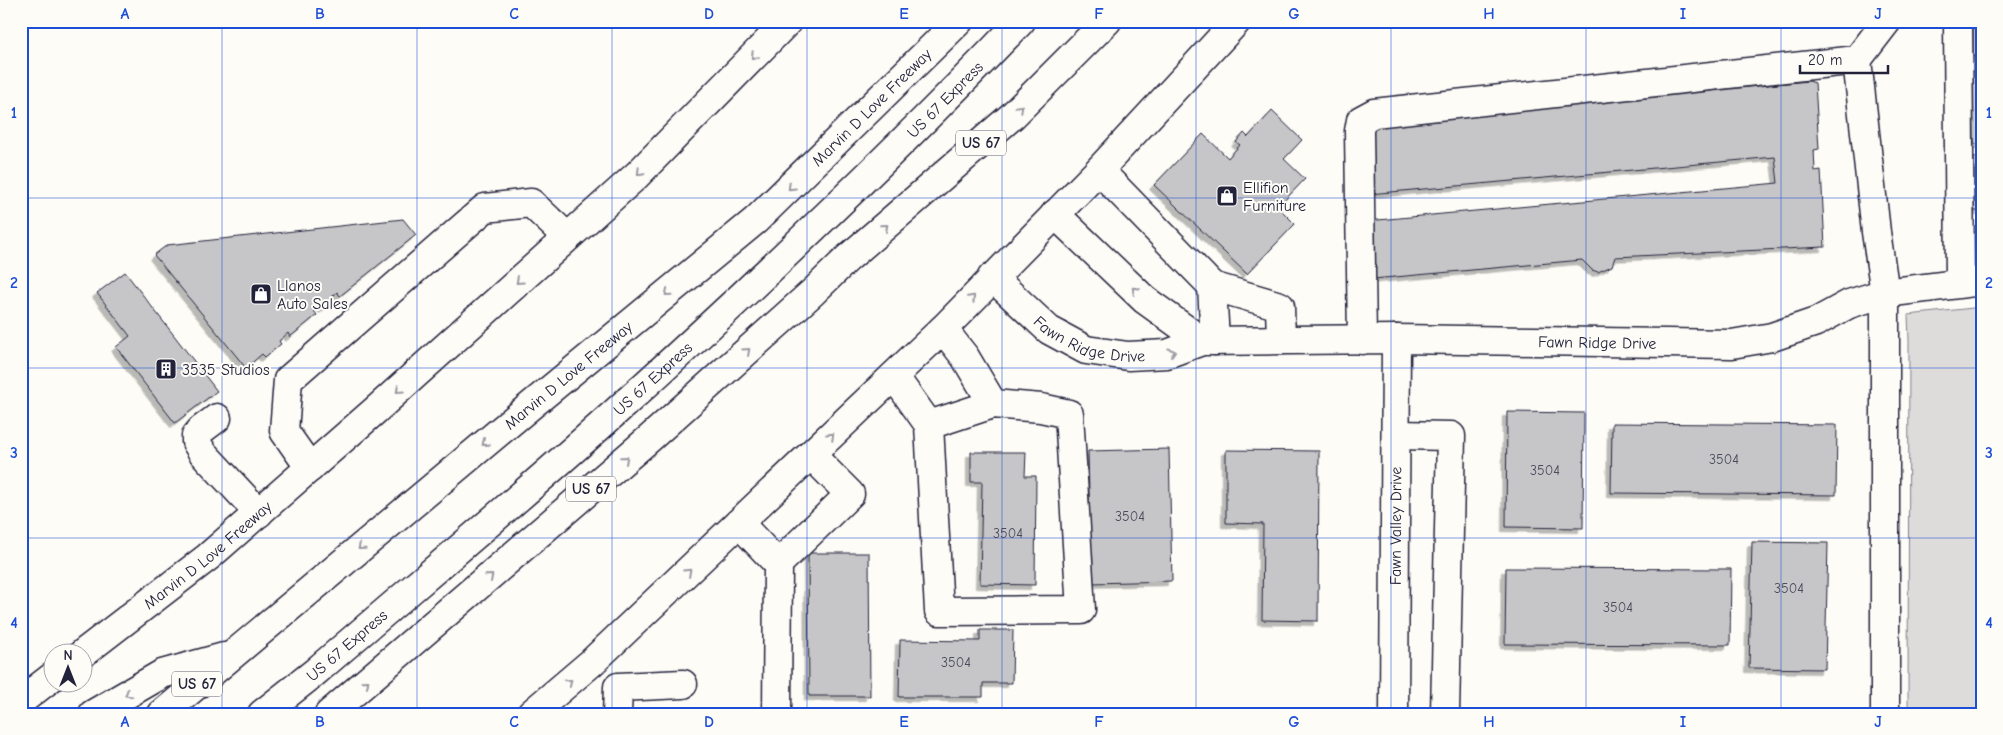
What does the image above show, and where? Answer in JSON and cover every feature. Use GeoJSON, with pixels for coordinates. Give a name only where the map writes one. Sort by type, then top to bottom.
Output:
{"type":"FeatureCollection","features":[{"type":"Feature","properties":{"kind":"main road","name":"Marvin D Love Freeway"},"geometry":{"type":"LineString","coordinates":[[92,646],[208,557],[567,238],[637,175],[788,21]]}},
{"type":"Feature","properties":{"kind":"main road"},"geometry":{"type":"LineString","coordinates":[[926,55],[950,21]]}},
{"type":"Feature","properties":{"kind":"main road","name":"Marvin D Love Freeway"},"geometry":{"type":"LineString","coordinates":[[162,714],[515,418],[756,220],[959,21]]}},
{"type":"Feature","properties":{"kind":"main road","name":"US 67 Express"},"geometry":{"type":"LineString","coordinates":[[262,714],[322,666],[620,408],[784,257],[952,93],[1021,21]]}},
{"type":"Feature","properties":{"kind":"main road","name":"US 67"},"geometry":{"type":"LineString","coordinates":[[329,714],[650,438],[813,292],[848,258],[1012,116],[1107,21]]}},
{"type":"Feature","properties":{"kind":"main road"},"geometry":{"type":"LineString","coordinates":[[531,714],[591,663],[943,329],[1099,170],[1237,21]]}},
{"type":"Feature","properties":{"kind":"main road"},"geometry":{"type":"LineString","coordinates":[[1885,714],[1885,294],[1876,232],[1857,60],[1887,21]]}},
{"type":"Feature","properties":{"kind":"main road"},"geometry":{"type":"LineString","coordinates":[[1958,21],[1971,282]]}},
{"type":"Feature","properties":{"kind":"main road"},"geometry":{"type":"LineString","coordinates":[[1362,340],[1359,131],[1361,120],[1367,116],[1374,113],[1857,60]]}},
{"type":"Feature","properties":{"kind":"main road"},"geometry":{"type":"LineString","coordinates":[[1099,170],[1212,286],[1280,306],[1281,340]]}},
{"type":"Feature","properties":{"kind":"main road"},"geometry":{"type":"LineString","coordinates":[[310,468],[284,431],[288,380],[485,208],[531,203],[567,238]]}},
{"type":"Feature","properties":{"kind":"main road"},"geometry":{"type":"LineString","coordinates":[[1055,214],[1145,300],[1209,341],[1212,286]]}},
{"type":"Feature","properties":{"kind":"main road","name":"Fawn Ridge Drive"},"geometry":{"type":"LineString","coordinates":[[992,277],[1049,330],[1086,350],[1128,356],[1167,354],[1209,341],[1396,339],[1732,344],[1772,337],[1816,322],[1849,304],[1885,294],[1971,282]]}},
{"type":"Feature","properties":{"kind":"main road"},"geometry":{"type":"LineString","coordinates":[[943,329],[965,357],[993,404]]}},
{"type":"Feature","properties":{"kind":"main road","name":"Fawn Valley Drive"},"geometry":{"type":"LineString","coordinates":[[1394,714],[1396,339]]}},
{"type":"Feature","properties":{"kind":"main road"},"geometry":{"type":"LineString","coordinates":[[894,376],[929,425],[939,611],[1081,610],[1069,414],[1041,408],[993,404],[929,425]]}},
{"type":"Feature","properties":{"kind":"main road"},"geometry":{"type":"LineString","coordinates":[[217,418],[200,430],[196,436],[196,442],[203,453],[259,512]]}},
{"type":"Feature","properties":{"kind":"main road"},"geometry":{"type":"LineString","coordinates":[[1396,435],[1451,436],[1445,714]]}},
{"type":"Feature","properties":{"kind":"main road"},"geometry":{"type":"LineString","coordinates":[[778,564],[850,494],[811,455]]}},
{"type":"Feature","properties":{"kind":"main road"},"geometry":{"type":"LineString","coordinates":[[739,523],[778,564],[777,714]]}},
{"type":"Feature","properties":{"kind":"main road"},"geometry":{"type":"LineString","coordinates":[[93,714],[162,674],[231,655]]}},
{"type":"Feature","properties":{"kind":"main road"},"geometry":{"type":"LineString","coordinates":[[591,663],[618,687],[682,684]]}},
{"type":"Feature","properties":{"kind":"main road"},"geometry":{"type":"LineString","coordinates":[[21,701],[42,685]]}},
{"type":"Feature","properties":{"kind":"main road"},"geometry":{"type":"LineString","coordinates":[[617,714],[618,687]]}},
{"type":"Feature","properties":{"kind":"shaded area"},"geometry":{"type":"Polygon","coordinates":[[[1982,307],[1982,714],[1908,714],[1908,315],[1982,307]]]}},
{"type":"Feature","properties":{"kind":"building"},"geometry":{"type":"Polygon","coordinates":[[[1973,21],[1982,21],[1982,57],[1973,56],[1973,21]]]}},
{"type":"Feature","properties":{"kind":"building"},"geometry":{"type":"Polygon","coordinates":[[[1973,71],[1982,71],[1982,144],[1974,144],[1973,71]]]}},
{"type":"Feature","properties":{"kind":"building"},"geometry":{"type":"Polygon","coordinates":[[[1809,81],[1815,83],[1819,149],[1814,150],[1815,171],[1821,170],[1825,247],[1615,257],[1612,266],[1598,272],[1592,270],[1582,260],[1373,279],[1367,221],[1778,183],[1775,157],[1369,194],[1362,123],[1809,81]]]}},
{"type":"Feature","properties":{"kind":"building","name":"Ellifion Furniture"},"geometry":{"type":"Polygon","coordinates":[[[1272,111],[1302,140],[1284,159],[1305,179],[1278,207],[1295,224],[1247,274],[1154,185],[1203,134],[1228,158],[1240,145],[1236,142],[1244,133],[1248,137],[1272,111]]]}},
{"type":"Feature","properties":{"kind":"building"},"geometry":{"type":"Polygon","coordinates":[[[1974,157],[1982,157],[1982,211],[1974,211],[1974,157]]]}},
{"type":"Feature","properties":{"kind":"building","name":"Llanos Auto Sales"},"geometry":{"type":"Polygon","coordinates":[[[403,219],[416,235],[340,296],[337,292],[331,298],[333,302],[324,309],[321,305],[314,311],[317,315],[290,337],[288,333],[279,341],[281,344],[265,357],[262,354],[246,368],[154,255],[167,245],[403,219]]]}},
{"type":"Feature","properties":{"kind":"building","name":"3535 Studios"},"geometry":{"type":"Polygon","coordinates":[[[125,272],[217,391],[175,423],[116,347],[130,336],[97,293],[125,272]]]}},
{"type":"Feature","properties":{"kind":"building"},"geometry":{"type":"Polygon","coordinates":[[[1507,412],[1584,413],[1583,528],[1506,527],[1507,412]]]}},
{"type":"Feature","properties":{"kind":"building"},"geometry":{"type":"Polygon","coordinates":[[[1612,423],[1837,425],[1836,495],[1611,493],[1612,423]]]}},
{"type":"Feature","properties":{"kind":"building"},"geometry":{"type":"Polygon","coordinates":[[[1169,449],[1172,581],[1091,583],[1088,451],[1169,449]]]}},
{"type":"Feature","properties":{"kind":"building"},"geometry":{"type":"Polygon","coordinates":[[[1226,450],[1319,451],[1318,621],[1262,620],[1263,524],[1226,523],[1226,450]]]}},
{"type":"Feature","properties":{"kind":"building"},"geometry":{"type":"Polygon","coordinates":[[[971,452],[1026,452],[1025,476],[1036,476],[1035,585],[980,584],[982,482],[971,482],[971,452]]]}},
{"type":"Feature","properties":{"kind":"building"},"geometry":{"type":"Polygon","coordinates":[[[1752,542],[1828,543],[1825,669],[1749,668],[1752,542]]]}},
{"type":"Feature","properties":{"kind":"building"},"geometry":{"type":"Polygon","coordinates":[[[808,553],[869,553],[870,696],[809,696],[808,553]]]}},
{"type":"Feature","properties":{"kind":"building"},"geometry":{"type":"Polygon","coordinates":[[[1506,568],[1731,569],[1730,645],[1505,644],[1506,568]]]}},
{"type":"Feature","properties":{"kind":"building"},"geometry":{"type":"Polygon","coordinates":[[[980,630],[1013,630],[1012,683],[983,683],[983,697],[899,697],[900,640],[980,641],[980,630]]]}},
{"type":"Feature","properties":{"kind":"building"},"geometry":{"type":"Polygon","coordinates":[[[643,710],[726,710],[726,714],[643,714],[643,710]]]}},
{"type":"Feature","properties":{"kind":"place","name":"Ellifion Furniture"},"geometry":{"type":"Point","coordinates":[1227,196]}},
{"type":"Feature","properties":{"kind":"place","name":"Llanos Auto Sales"},"geometry":{"type":"Point","coordinates":[261,294]}},
{"type":"Feature","properties":{"kind":"place","name":"3535 Studios"},"geometry":{"type":"Point","coordinates":[166,369]}}]}
